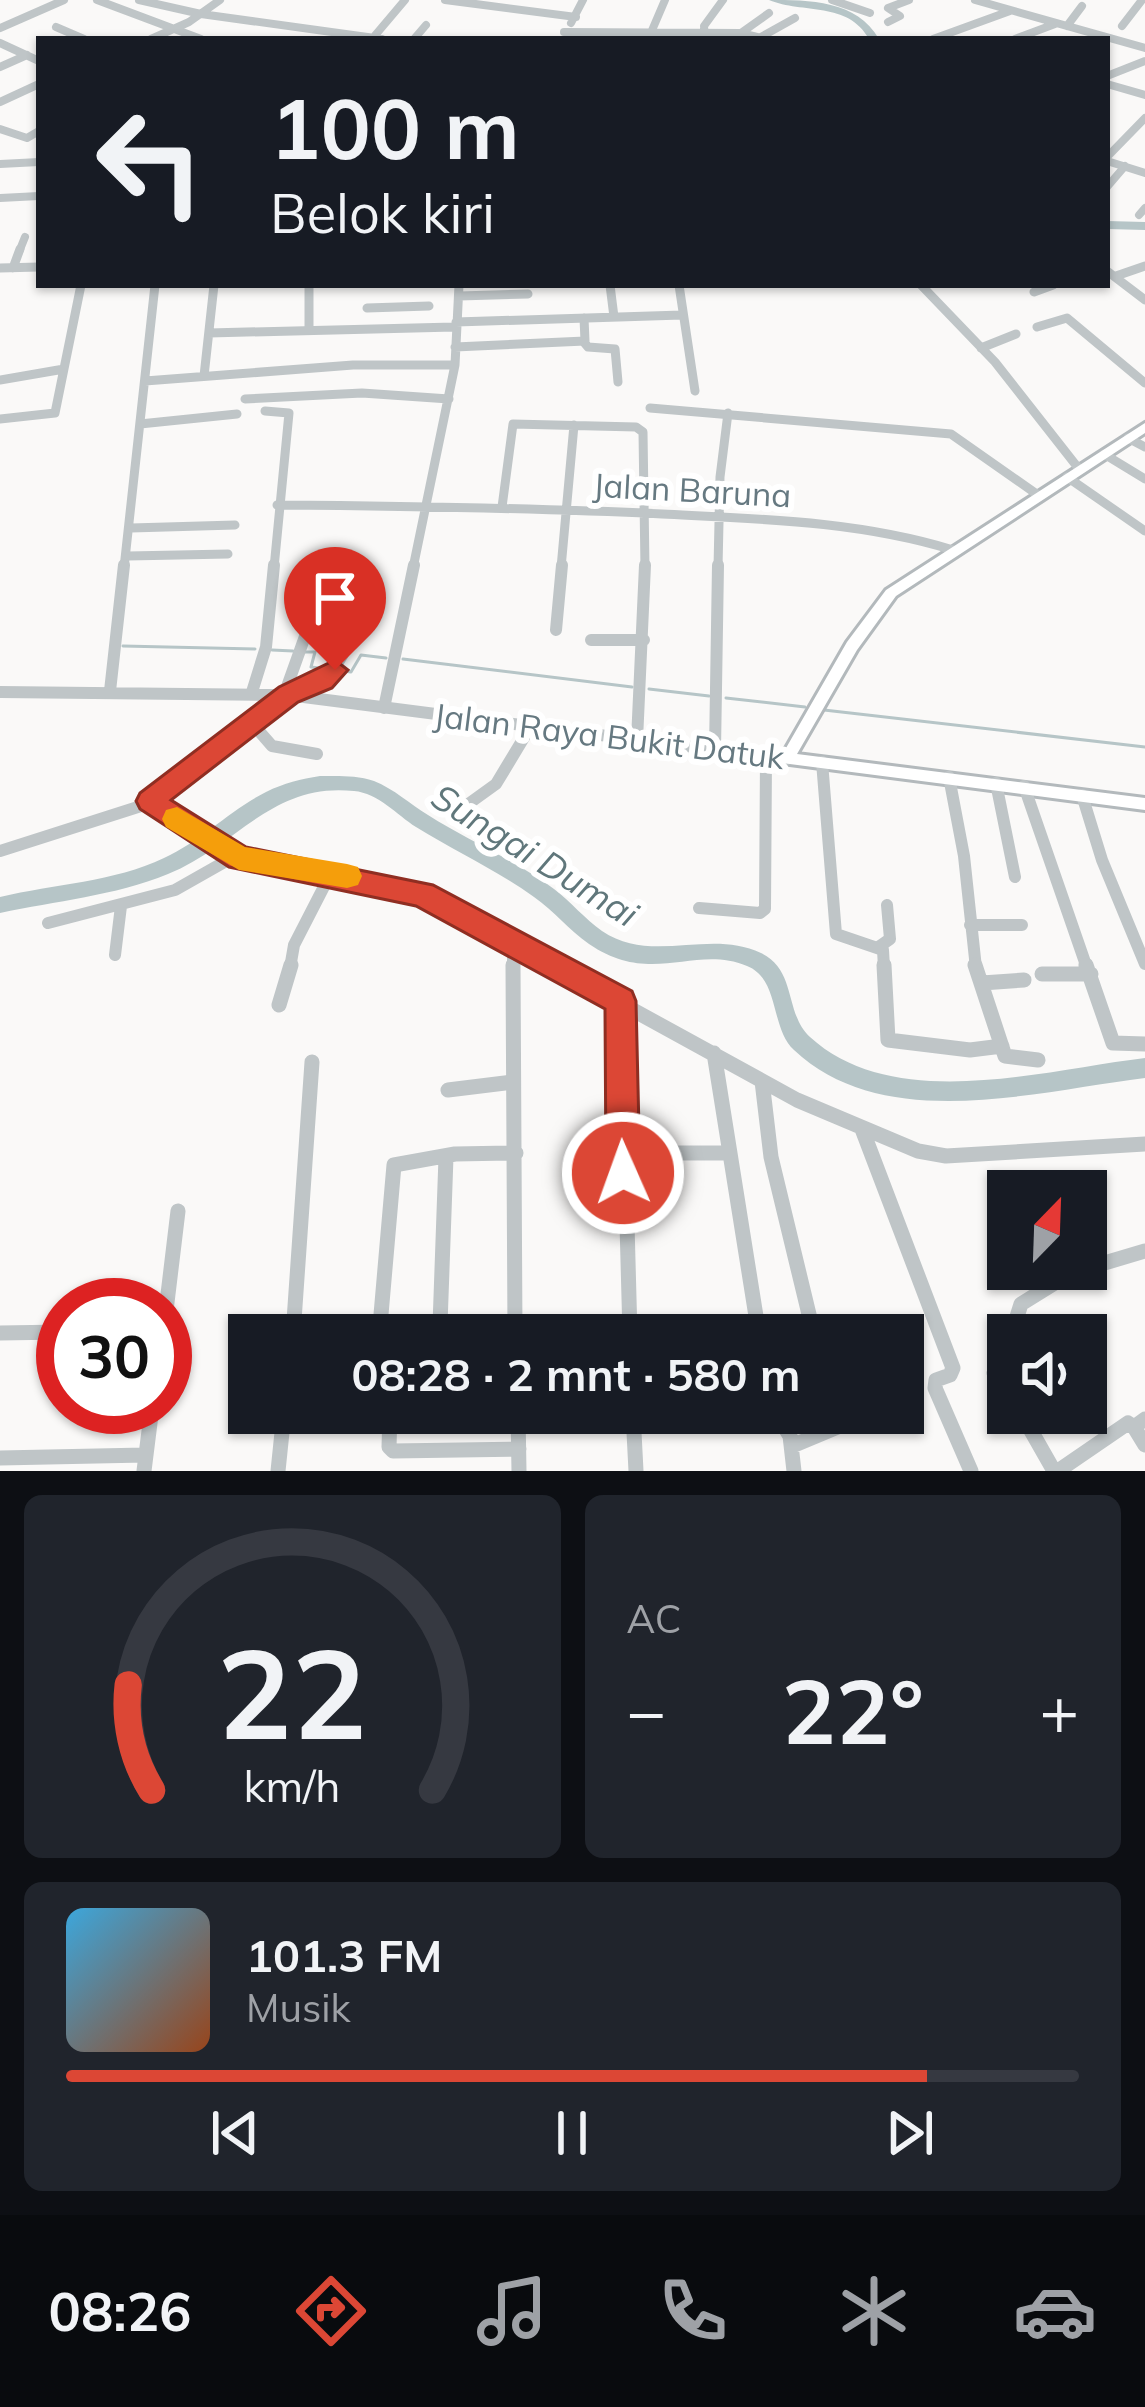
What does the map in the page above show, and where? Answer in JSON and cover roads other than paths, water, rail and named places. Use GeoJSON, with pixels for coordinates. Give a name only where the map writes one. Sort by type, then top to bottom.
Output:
{"type":"FeatureCollection","features":[{"type":"Feature","properties":{"kind":"main road"},"geometry":{"type":"LineString","coordinates":[[787,759],[882,602],[953,550],[1145,427]]}},
{"type":"Feature","properties":{"kind":"main road","name":"Jalan Raya Bukit Datuk"},"geometry":{"type":"LineString","coordinates":[[787,759],[1145,803]]}},
{"type":"Feature","properties":{"kind":"street"},"geometry":{"type":"LineString","coordinates":[[0,28],[64,0]]}},
{"type":"Feature","properties":{"kind":"street"},"geometry":{"type":"LineString","coordinates":[[97,0],[192,36]]}},
{"type":"Feature","properties":{"kind":"street"},"geometry":{"type":"LineString","coordinates":[[139,0],[201,14],[358,36]]}},
{"type":"Feature","properties":{"kind":"street"},"geometry":{"type":"LineString","coordinates":[[158,36],[220,0]]}},
{"type":"Feature","properties":{"kind":"street"},"geometry":{"type":"LineString","coordinates":[[374,36],[405,0]]}},
{"type":"Feature","properties":{"kind":"street"},"geometry":{"type":"LineString","coordinates":[[445,0],[576,17]]}},
{"type":"Feature","properties":{"kind":"street"},"geometry":{"type":"LineString","coordinates":[[562,36],[583,0]]}},
{"type":"Feature","properties":{"kind":"street"},"geometry":{"type":"LineString","coordinates":[[650,35],[664,0]]}},
{"type":"Feature","properties":{"kind":"street"},"geometry":{"type":"LineString","coordinates":[[704,36],[723,0]]}},
{"type":"Feature","properties":{"kind":"street"},"geometry":{"type":"LineString","coordinates":[[838,0],[870,14]]}},
{"type":"Feature","properties":{"kind":"street"},"geometry":{"type":"LineString","coordinates":[[888,22],[900,16],[888,8],[909,0]]}},
{"type":"Feature","properties":{"kind":"street"},"geometry":{"type":"LineString","coordinates":[[975,0],[1098,36]]}},
{"type":"Feature","properties":{"kind":"street"},"geometry":{"type":"LineString","coordinates":[[1122,26],[1142,0]]}},
{"type":"Feature","properties":{"kind":"street"},"geometry":{"type":"LineString","coordinates":[[1067,26],[1082,6]]}},
{"type":"Feature","properties":{"kind":"street"},"geometry":{"type":"LineString","coordinates":[[941,36],[1011,10]]}},
{"type":"Feature","properties":{"kind":"street"},"geometry":{"type":"LineString","coordinates":[[741,33],[769,13]]}},
{"type":"Feature","properties":{"kind":"street"},"geometry":{"type":"LineString","coordinates":[[767,36],[795,18]]}},
{"type":"Feature","properties":{"kind":"street"},"geometry":{"type":"LineString","coordinates":[[1023,36],[1056,23]]}},
{"type":"Feature","properties":{"kind":"street"},"geometry":{"type":"LineString","coordinates":[[417,36],[426,25]]}},
{"type":"Feature","properties":{"kind":"street"},"geometry":{"type":"LineString","coordinates":[[56,27],[77,36]]}},
{"type":"Feature","properties":{"kind":"street"},"geometry":{"type":"LineString","coordinates":[[1082,36],[1089,33]]}},
{"type":"Feature","properties":{"kind":"street"},"geometry":{"type":"LineString","coordinates":[[562,36],[755,36]]}},
{"type":"Feature","properties":{"kind":"street"},"geometry":{"type":"LineString","coordinates":[[1110,39],[1145,48]]}},
{"type":"Feature","properties":{"kind":"street"},"geometry":{"type":"LineString","coordinates":[[1,44],[36,60]]}},
{"type":"Feature","properties":{"kind":"street"},"geometry":{"type":"LineString","coordinates":[[0,68],[27,55]]}},
{"type":"Feature","properties":{"kind":"street"},"geometry":{"type":"LineString","coordinates":[[1110,79],[1143,64]]}},
{"type":"Feature","properties":{"kind":"street"},"geometry":{"type":"LineString","coordinates":[[1110,81],[1145,95]]}},
{"type":"Feature","properties":{"kind":"street"},"geometry":{"type":"LineString","coordinates":[[0,102],[36,85]]}},
{"type":"Feature","properties":{"kind":"street"},"geometry":{"type":"LineString","coordinates":[[1110,156],[1145,118]]}},
{"type":"Feature","properties":{"kind":"street"},"geometry":{"type":"LineString","coordinates":[[0,129],[27,138],[36,133]]}},
{"type":"Feature","properties":{"kind":"street"},"geometry":{"type":"LineString","coordinates":[[1110,160],[1145,172]]}},
{"type":"Feature","properties":{"kind":"street"},"geometry":{"type":"LineString","coordinates":[[0,164],[36,162]]}},
{"type":"Feature","properties":{"kind":"street"},"geometry":{"type":"LineString","coordinates":[[1110,184],[1125,166]]}},
{"type":"Feature","properties":{"kind":"street"},"geometry":{"type":"LineString","coordinates":[[0,198],[36,196]]}},
{"type":"Feature","properties":{"kind":"street"},"geometry":{"type":"LineString","coordinates":[[13,268],[25,237]]}},
{"type":"Feature","properties":{"kind":"street"},"geometry":{"type":"LineString","coordinates":[[1111,273],[1145,266]]}},
{"type":"Feature","properties":{"kind":"street"},"geometry":{"type":"LineString","coordinates":[[0,268],[36,267]]}},
{"type":"Feature","properties":{"kind":"street"},"geometry":{"type":"LineString","coordinates":[[1111,273],[1145,301]]}},
{"type":"Feature","properties":{"kind":"street"},"geometry":{"type":"LineString","coordinates":[[0,419],[51,416],[80,288]]}},
{"type":"Feature","properties":{"kind":"street"},"geometry":{"type":"LineString","coordinates":[[110,691],[154,288]]}},
{"type":"Feature","properties":{"kind":"street"},"geometry":{"type":"LineString","coordinates":[[204,376],[214,288]]}},
{"type":"Feature","properties":{"kind":"street"},"geometry":{"type":"LineString","coordinates":[[309,288],[309,329]]}},
{"type":"Feature","properties":{"kind":"street"},"geometry":{"type":"LineString","coordinates":[[610,288],[614,316]]}},
{"type":"Feature","properties":{"kind":"street"},"geometry":{"type":"LineString","coordinates":[[679,288],[695,392]]}},
{"type":"Feature","properties":{"kind":"street"},"geometry":{"type":"LineString","coordinates":[[924,288],[981,347],[1073,473],[1145,531]]}},
{"type":"Feature","properties":{"kind":"street"},"geometry":{"type":"LineString","coordinates":[[1034,292],[1045,288]]}},
{"type":"Feature","properties":{"kind":"street"},"geometry":{"type":"LineString","coordinates":[[367,308],[433,306],[459,296],[528,294]]}},
{"type":"Feature","properties":{"kind":"street"},"geometry":{"type":"LineString","coordinates":[[384,708],[449,399],[459,296]]}},
{"type":"Feature","properties":{"kind":"street"},"geometry":{"type":"LineString","coordinates":[[209,332],[682,315]]}},
{"type":"Feature","properties":{"kind":"street"},"geometry":{"type":"LineString","coordinates":[[455,347],[583,341],[588,339],[584,318]]}},
{"type":"Feature","properties":{"kind":"street"},"geometry":{"type":"LineString","coordinates":[[1037,328],[1067,318],[1145,383]]}},
{"type":"Feature","properties":{"kind":"street"},"geometry":{"type":"LineString","coordinates":[[981,347],[1016,334]]}},
{"type":"Feature","properties":{"kind":"street"},"geometry":{"type":"LineString","coordinates":[[583,341],[588,347],[615,350],[617,382]]}},
{"type":"Feature","properties":{"kind":"street"},"geometry":{"type":"LineString","coordinates":[[145,381],[352,364],[455,365]]}},
{"type":"Feature","properties":{"kind":"street"},"geometry":{"type":"LineString","coordinates":[[0,380],[18,380],[34,370],[64,369]]}},
{"type":"Feature","properties":{"kind":"street"},"geometry":{"type":"LineString","coordinates":[[244,399],[362,394],[449,399]]}},
{"type":"Feature","properties":{"kind":"street"},"geometry":{"type":"LineString","coordinates":[[650,408],[951,434],[1038,495]]}},
{"type":"Feature","properties":{"kind":"street"},"geometry":{"type":"LineString","coordinates":[[252,692],[266,646],[289,412],[265,411]]}},
{"type":"Feature","properties":{"kind":"street"},"geometry":{"type":"LineString","coordinates":[[715,750],[718,518],[728,413]]}},
{"type":"Feature","properties":{"kind":"street"},"geometry":{"type":"LineString","coordinates":[[140,424],[237,414]]}},
{"type":"Feature","properties":{"kind":"street"},"geometry":{"type":"LineString","coordinates":[[502,507],[513,424],[642,430],[644,640],[637,740]]}},
{"type":"Feature","properties":{"kind":"street"},"geometry":{"type":"LineString","coordinates":[[556,630],[574,425]]}},
{"type":"Feature","properties":{"kind":"street"},"geometry":{"type":"LineString","coordinates":[[1128,438],[1145,447]]}},
{"type":"Feature","properties":{"kind":"street"},"geometry":{"type":"LineString","coordinates":[[1104,454],[1145,479]]}},
{"type":"Feature","properties":{"kind":"street","name":"Jalan Baruna"},"geometry":{"type":"LineString","coordinates":[[277,505],[502,507],[718,518],[847,528],[953,550]]}},
{"type":"Feature","properties":{"kind":"street"},"geometry":{"type":"LineString","coordinates":[[131,528],[236,525]]}},
{"type":"Feature","properties":{"kind":"street"},"geometry":{"type":"LineString","coordinates":[[128,556],[228,554]]}},
{"type":"Feature","properties":{"kind":"street"},"geometry":{"type":"LineString","coordinates":[[286,695],[318,600]]}},
{"type":"Feature","properties":{"kind":"street"},"geometry":{"type":"LineString","coordinates":[[591,640],[644,640]]}},
{"type":"Feature","properties":{"kind":"street"},"geometry":{"type":"LineString","coordinates":[[0,850],[150,801],[286,695],[328,678],[343,654]]}},
{"type":"Feature","properties":{"kind":"street","name":"Jalan Raya Bukit Datuk"},"geometry":{"type":"LineString","coordinates":[[0,692],[252,692],[787,759]]}},
{"type":"Feature","properties":{"kind":"street"},"geometry":{"type":"LineString","coordinates":[[251,722],[272,746],[317,754]]}},
{"type":"Feature","properties":{"kind":"street"},"geometry":{"type":"LineString","coordinates":[[460,810],[496,784],[531,726]]}},
{"type":"Feature","properties":{"kind":"street"},"geometry":{"type":"LineString","coordinates":[[699,908],[760,913],[765,909],[766,757]]}},
{"type":"Feature","properties":{"kind":"street"},"geometry":{"type":"LineString","coordinates":[[822,762],[836,934],[880,946]]}},
{"type":"Feature","properties":{"kind":"street"},"geometry":{"type":"LineString","coordinates":[[949,777],[982,983],[1007,1057],[1038,1060]]}},
{"type":"Feature","properties":{"kind":"street"},"geometry":{"type":"LineString","coordinates":[[997,783],[1016,877]]}},
{"type":"Feature","properties":{"kind":"street"},"geometry":{"type":"LineString","coordinates":[[1024,786],[1113,1043],[1145,1045]]}},
{"type":"Feature","properties":{"kind":"street"},"geometry":{"type":"LineString","coordinates":[[1082,795],[1102,860],[1145,964]]}},
{"type":"Feature","properties":{"kind":"street"},"geometry":{"type":"LineString","coordinates":[[150,801],[235,856],[422,894],[762,1081],[862,1129],[938,1156],[1145,1144]]}},
{"type":"Feature","properties":{"kind":"street"},"geometry":{"type":"LineString","coordinates":[[47,923],[176,890],[235,856]]}},
{"type":"Feature","properties":{"kind":"street"},"geometry":{"type":"LineString","coordinates":[[279,1005],[287,990],[295,945],[331,873]]}},
{"type":"Feature","properties":{"kind":"street"},"geometry":{"type":"LineString","coordinates":[[880,946],[890,939],[887,905]]}},
{"type":"Feature","properties":{"kind":"street"},"geometry":{"type":"LineString","coordinates":[[116,955],[121,907]]}},
{"type":"Feature","properties":{"kind":"street"},"geometry":{"type":"LineString","coordinates":[[970,925],[1022,925]]}},
{"type":"Feature","properties":{"kind":"street"},"geometry":{"type":"LineString","coordinates":[[513,942],[515,1314]]}},
{"type":"Feature","properties":{"kind":"street"},"geometry":{"type":"LineString","coordinates":[[880,946],[885,959],[888,1040],[970,1050],[1002,1046]]}},
{"type":"Feature","properties":{"kind":"street"},"geometry":{"type":"LineString","coordinates":[[1042,974],[1091,974]]}},
{"type":"Feature","properties":{"kind":"street"},"geometry":{"type":"LineString","coordinates":[[982,983],[1024,980]]}},
{"type":"Feature","properties":{"kind":"street"},"geometry":{"type":"LineString","coordinates":[[620,1001],[629,1314]]}},
{"type":"Feature","properties":{"kind":"street"},"geometry":{"type":"LineString","coordinates":[[714,1053],[755,1314]]}},
{"type":"Feature","properties":{"kind":"street"},"geometry":{"type":"LineString","coordinates":[[294,1314],[312,1062]]}},
{"type":"Feature","properties":{"kind":"street"},"geometry":{"type":"LineString","coordinates":[[762,1081],[771,1157],[809,1314]]}},
{"type":"Feature","properties":{"kind":"street"},"geometry":{"type":"LineString","coordinates":[[448,1090],[513,1082]]}},
{"type":"Feature","properties":{"kind":"street"},"geometry":{"type":"LineString","coordinates":[[862,1129],[953,1368],[950,1375],[936,1380],[935,1388],[971,1471]]}},
{"type":"Feature","properties":{"kind":"street"},"geometry":{"type":"LineString","coordinates":[[378,1314],[394,1165],[460,1150],[516,1153]]}},
{"type":"Feature","properties":{"kind":"street"},"geometry":{"type":"LineString","coordinates":[[669,1153],[727,1153]]}},
{"type":"Feature","properties":{"kind":"street"},"geometry":{"type":"LineString","coordinates":[[440,1314],[446,1156]]}},
{"type":"Feature","properties":{"kind":"street"},"geometry":{"type":"LineString","coordinates":[[170,1278],[178,1211]]}},
{"type":"Feature","properties":{"kind":"street"},"geometry":{"type":"LineString","coordinates":[[1018,1314],[1021,1304],[1072,1274],[1145,1251]]}},
{"type":"Feature","properties":{"kind":"street"},"geometry":{"type":"LineString","coordinates":[[0,1333],[36,1332]]}},
{"type":"Feature","properties":{"kind":"street"},"geometry":{"type":"LineString","coordinates":[[1034,1434],[1056,1471],[1128,1423],[1140,1423],[1145,1445]]}},
{"type":"Feature","properties":{"kind":"street"},"geometry":{"type":"LineString","coordinates":[[278,1471],[282,1434]]}},
{"type":"Feature","properties":{"kind":"street"},"geometry":{"type":"LineString","coordinates":[[389,1434],[393,1451],[519,1449]]}},
{"type":"Feature","properties":{"kind":"street"},"geometry":{"type":"LineString","coordinates":[[519,1434],[519,1471]]}},
{"type":"Feature","properties":{"kind":"street"},"geometry":{"type":"LineString","coordinates":[[634,1434],[636,1471]]}},
{"type":"Feature","properties":{"kind":"street"},"geometry":{"type":"LineString","coordinates":[[786,1434],[794,1471]]}},
{"type":"Feature","properties":{"kind":"street"},"geometry":{"type":"LineString","coordinates":[[792,1446],[821,1434]]}},
{"type":"Feature","properties":{"kind":"street"},"geometry":{"type":"LineString","coordinates":[[0,1458],[144,1463]]}},
{"type":"Feature","properties":{"kind":"waterway","name":"Sungai Dumai"},"geometry":{"type":"LineString","coordinates":[[774,0],[845,12],[867,26],[872,36]]}},
{"type":"Feature","properties":{"kind":"waterway","name":"Sungai Dumai"},"geometry":{"type":"LineString","coordinates":[[1110,225],[1145,226]]}},
{"type":"Feature","properties":{"kind":"waterway"},"geometry":{"type":"LineString","coordinates":[[123,646],[255,649]]}},
{"type":"Feature","properties":{"kind":"waterway"},"geometry":{"type":"LineString","coordinates":[[272,650],[293,651]]}},
{"type":"Feature","properties":{"kind":"waterway"},"geometry":{"type":"LineString","coordinates":[[302,652],[315,652],[311,667],[327,669]]}},
{"type":"Feature","properties":{"kind":"waterway"},"geometry":{"type":"LineString","coordinates":[[343,671],[351,672],[361,655],[386,658]]}},
{"type":"Feature","properties":{"kind":"waterway"},"geometry":{"type":"LineString","coordinates":[[403,659],[632,687]]}},
{"type":"Feature","properties":{"kind":"waterway"},"geometry":{"type":"LineString","coordinates":[[649,689],[709,696]]}},
{"type":"Feature","properties":{"kind":"waterway"},"geometry":{"type":"LineString","coordinates":[[726,698],[805,707]]}},
{"type":"Feature","properties":{"kind":"waterway"},"geometry":{"type":"LineString","coordinates":[[824,710],[1145,747]]}},
{"type":"Feature","properties":{"kind":"waterway","name":"Sungai Dumai"},"geometry":{"type":"LineString","coordinates":[[0,905],[147,874],[192,853],[271,798],[320,783],[352,783],[380,792],[517,875],[616,949],[655,957],[732,953],[765,965],[778,986],[795,1036],[841,1070],[882,1084],[968,1090],[1145,1068]]}}]}
